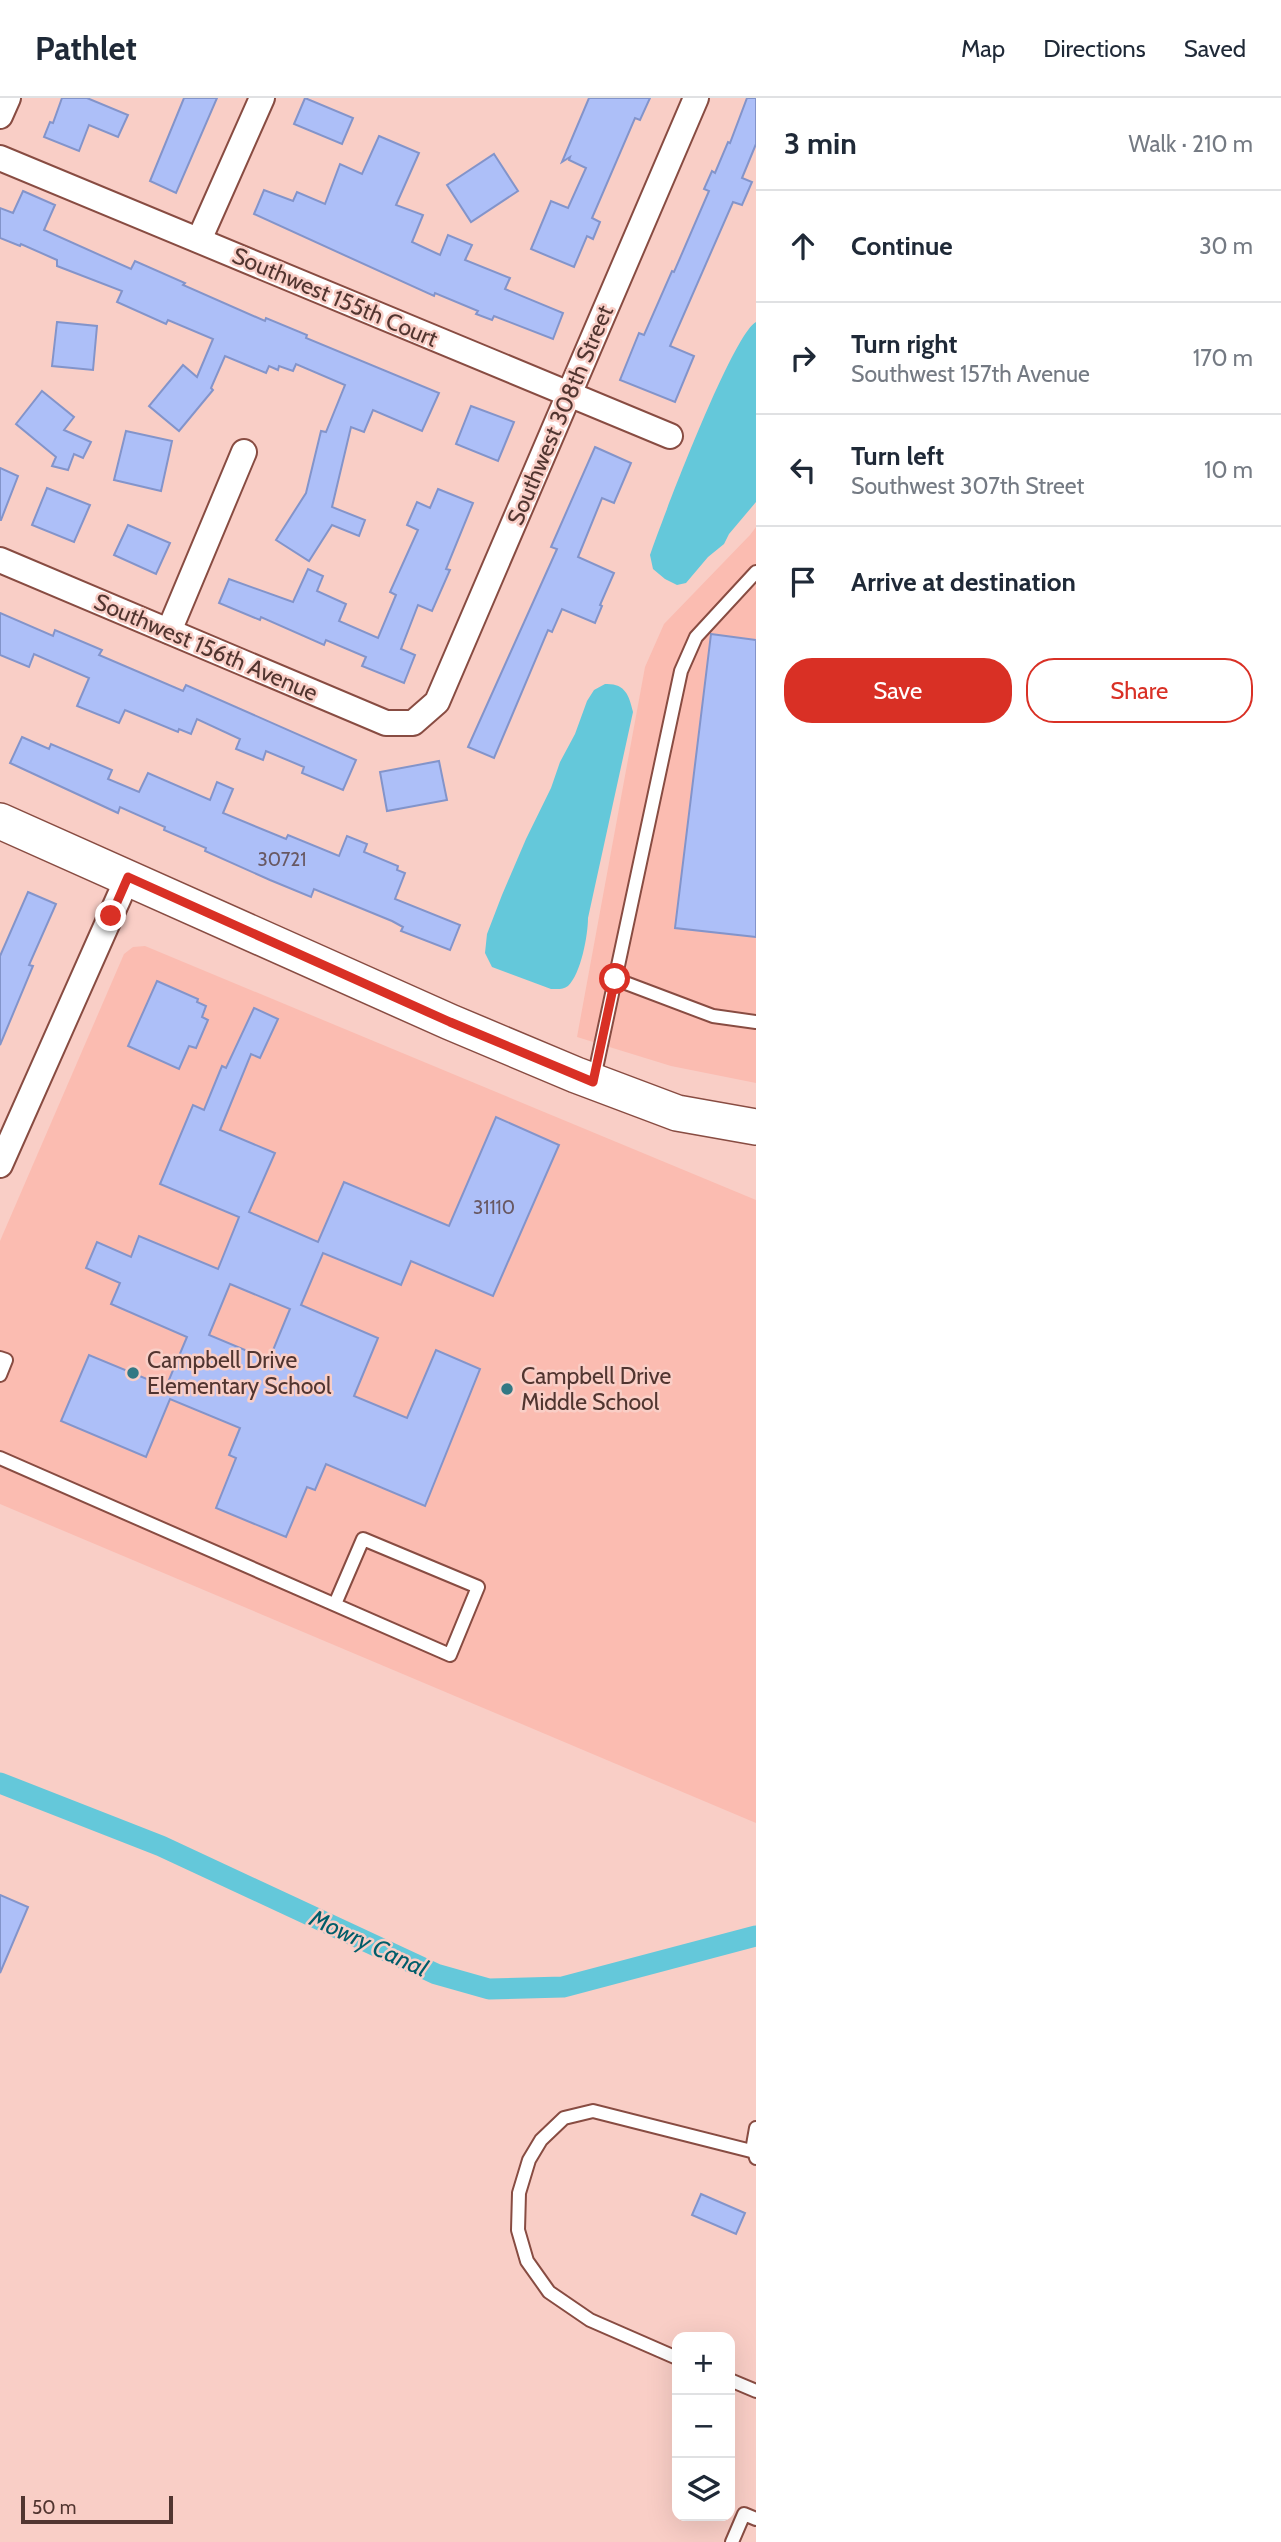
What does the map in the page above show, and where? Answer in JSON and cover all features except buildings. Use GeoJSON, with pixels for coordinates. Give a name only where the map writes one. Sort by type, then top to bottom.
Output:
{"type":"FeatureCollection","features":[{"type":"Feature","properties":{"kind":"street"},"geometry":{"type":"LineString","coordinates":[[0,116],[8,98]]}},
{"type":"Feature","properties":{"kind":"street"},"geometry":{"type":"LineString","coordinates":[[199,240],[262,98]]}},
{"type":"Feature","properties":{"kind":"street","name":"Southwest 308th Street"},"geometry":{"type":"LineString","coordinates":[[413,723],[437,702],[696,98]]}},
{"type":"Feature","properties":{"kind":"street","name":"Southwest 155th Court"},"geometry":{"type":"LineString","coordinates":[[0,158],[670,436]]}},
{"type":"Feature","properties":{"kind":"street"},"geometry":{"type":"LineString","coordinates":[[169,631],[244,452]]}},
{"type":"Feature","properties":{"kind":"street","name":"Southwest 156th Avenue"},"geometry":{"type":"LineString","coordinates":[[0,561],[386,723],[413,723]]}},
{"type":"Feature","properties":{"kind":"street"},"geometry":{"type":"LineString","coordinates":[[0,821],[450,1022],[593,1082],[677,1113],[756,1127]]}},
{"type":"Feature","properties":{"kind":"street"},"geometry":{"type":"LineString","coordinates":[[0,1165],[128,877]]}},
{"type":"Feature","properties":{"kind":"lane"},"geometry":{"type":"LineString","coordinates":[[593,1082],[681,671],[696,637],[756,572]]}},
{"type":"Feature","properties":{"kind":"lane"},"geometry":{"type":"LineString","coordinates":[[615,979],[713,1017],[756,1022]]}},
{"type":"Feature","properties":{"kind":"lane"},"geometry":{"type":"LineString","coordinates":[[0,1358],[6,1360],[0,1376]]}},
{"type":"Feature","properties":{"kind":"lane"},"geometry":{"type":"LineString","coordinates":[[0,1458],[450,1655],[478,1587],[363,1539],[334,1604]]}},
{"type":"Feature","properties":{"kind":"lane"},"geometry":{"type":"LineString","coordinates":[[672,2356],[590,2320],[549,2292],[527,2260],[518,2230],[519,2193],[529,2160],[541,2140],[564,2118],[593,2111],[755,2155],[753,2146],[756,2128]]}},
{"type":"Feature","properties":{"kind":"lane"},"geometry":{"type":"LineString","coordinates":[[735,2382],[756,2390]]}},
{"type":"Feature","properties":{"kind":"lane"},"geometry":{"type":"LineString","coordinates":[[732,2542],[744,2514],[756,2519]]}},
{"type":"Feature","properties":{"kind":"shaded area"},"geometry":{"type":"Polygon","coordinates":[[[756,527],[756,1083],[671,1066],[577,1037],[645,667],[664,624],[756,527]]]}},
{"type":"Feature","properties":{"kind":"shaded area","name":"Campbell Drive Middle School"},"geometry":{"type":"Polygon","coordinates":[[[145,946],[756,1200],[756,1823],[0,1504],[0,1241],[124,954],[133,947],[145,946]]]}},
{"type":"Feature","properties":{"kind":"water"},"geometry":{"type":"Polygon","coordinates":[[[756,322],[756,502],[724,544],[708,557],[686,583],[677,585],[653,569],[650,555],[682,469],[715,392],[745,334],[756,322]]]}},
{"type":"Feature","properties":{"kind":"water"},"geometry":{"type":"Polygon","coordinates":[[[605,684],[612,684],[625,691],[633,712],[580,964],[568,986],[551,989],[492,967],[485,953],[487,934],[587,701],[594,690],[605,684]]]}},
{"type":"Feature","properties":{"kind":"waterway","name":"Mowry Canal"},"geometry":{"type":"LineString","coordinates":[[0,1783],[161,1846],[436,1974],[489,1989],[563,1987],[756,1936]]}},
{"type":"Feature","properties":{"kind":"place","name":"Campbell Drive Elementary School"},"geometry":{"type":"Point","coordinates":[133,1373]}},
{"type":"Feature","properties":{"kind":"place","name":"Campbell Drive Middle School"},"geometry":{"type":"Point","coordinates":[507,1389]}},
{"type":"Feature","properties":{"kind":"route"},"geometry":{"type":"LineString","coordinates":[[111,916],[128,877],[450,1022],[593,1082],[615,979]]}}]}
